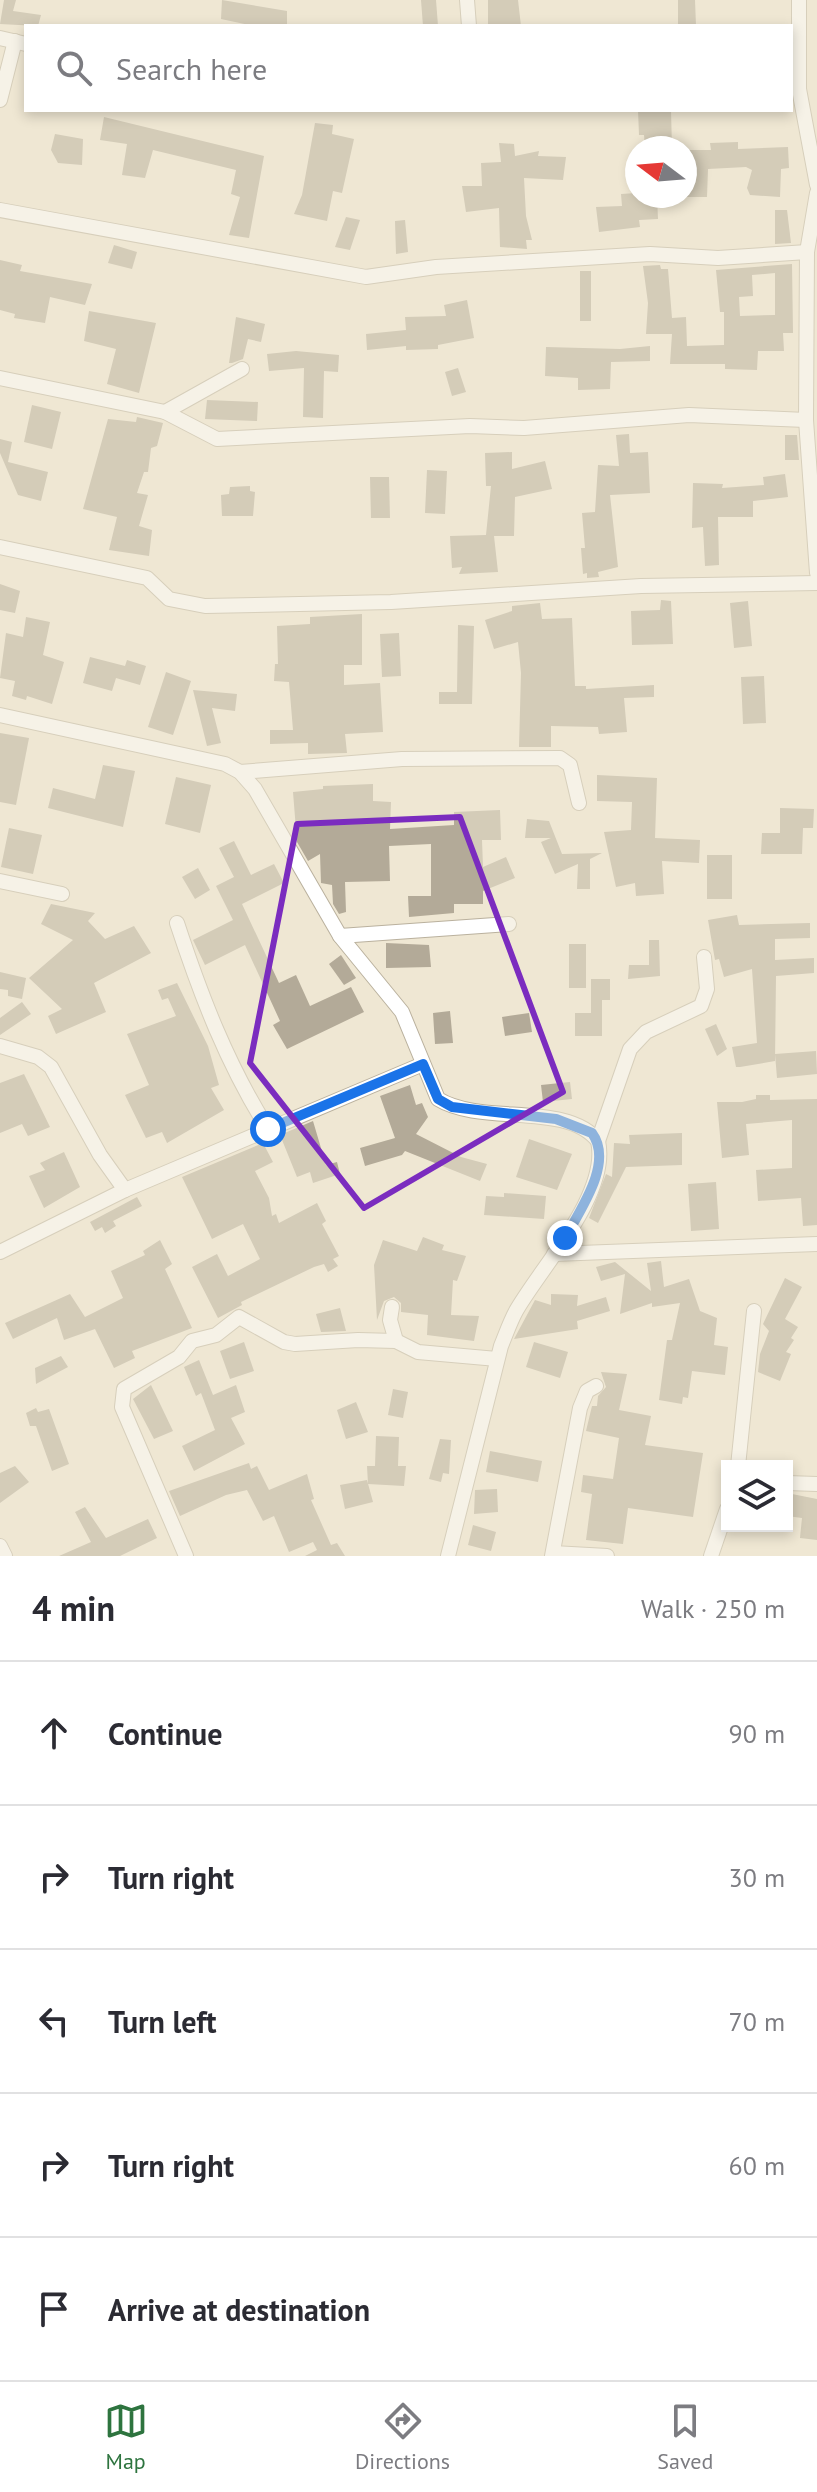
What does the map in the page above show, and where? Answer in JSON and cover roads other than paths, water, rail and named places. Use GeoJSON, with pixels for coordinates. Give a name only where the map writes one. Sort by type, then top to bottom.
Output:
{"type":"FeatureCollection","features":[{"type":"Feature","properties":{"kind":"street"},"geometry":{"type":"LineString","coordinates":[[467,0],[469,24]]}},
{"type":"Feature","properties":{"kind":"street"},"geometry":{"type":"LineString","coordinates":[[799,0],[795,89],[817,185]]}},
{"type":"Feature","properties":{"kind":"street"},"geometry":{"type":"LineString","coordinates":[[0,100],[14,41]]}},
{"type":"Feature","properties":{"kind":"street"},"geometry":{"type":"LineString","coordinates":[[817,193],[807,252],[812,290],[806,420],[817,573]]}},
{"type":"Feature","properties":{"kind":"street"},"geometry":{"type":"LineString","coordinates":[[0,210],[366,277],[436,267],[650,254],[718,258],[807,252]]}},
{"type":"Feature","properties":{"kind":"street"},"geometry":{"type":"LineString","coordinates":[[165,412],[242,369]]}},
{"type":"Feature","properties":{"kind":"street"},"geometry":{"type":"LineString","coordinates":[[0,378],[165,412],[217,439],[470,426],[536,428],[689,415],[806,420]]}},
{"type":"Feature","properties":{"kind":"street"},"geometry":{"type":"LineString","coordinates":[[0,547],[147,578],[169,599],[205,606],[391,602],[641,586],[817,583]]}},
{"type":"Feature","properties":{"kind":"street"},"geometry":{"type":"LineString","coordinates":[[0,715],[225,764],[240,772],[255,789],[340,936],[402,1012],[438,1099],[452,1107],[556,1119],[579,1126],[598,1141]]}},
{"type":"Feature","properties":{"kind":"street"},"geometry":{"type":"LineString","coordinates":[[240,772],[402,759],[560,758],[573,773],[579,803]]}},
{"type":"Feature","properties":{"kind":"street"},"geometry":{"type":"LineString","coordinates":[[0,881],[62,894]]}},
{"type":"Feature","properties":{"kind":"street"},"geometry":{"type":"LineString","coordinates":[[177,923],[205,1008],[241,1088],[268,1129]]}},
{"type":"Feature","properties":{"kind":"street"},"geometry":{"type":"LineString","coordinates":[[340,936],[509,924]]}},
{"type":"Feature","properties":{"kind":"street"},"geometry":{"type":"LineString","coordinates":[[453,1555],[497,1359],[515,1313],[588,1194],[598,1167],[598,1141],[630,1049],[646,1032],[701,1006],[707,989],[704,957]]}},
{"type":"Feature","properties":{"kind":"street"},"geometry":{"type":"LineString","coordinates":[[0,1046],[38,1057],[51,1067],[100,1155],[125,1190]]}},
{"type":"Feature","properties":{"kind":"street"},"geometry":{"type":"LineString","coordinates":[[0,1252],[125,1190],[423,1064]]}},
{"type":"Feature","properties":{"kind":"street"},"geometry":{"type":"LineString","coordinates":[[554,1254],[817,1244]]}},
{"type":"Feature","properties":{"kind":"street"},"geometry":{"type":"LineString","coordinates":[[392,1307],[390,1320],[396,1341]]}},
{"type":"Feature","properties":{"kind":"street"},"geometry":{"type":"LineString","coordinates":[[739,1460],[754,1311]]}},
{"type":"Feature","properties":{"kind":"street"},"geometry":{"type":"LineString","coordinates":[[186,1556],[122,1407],[124,1389],[179,1357],[192,1341],[216,1335],[239,1317],[284,1342],[295,1344],[396,1341],[418,1352],[497,1359]]}},
{"type":"Feature","properties":{"kind":"street"},"geometry":{"type":"LineString","coordinates":[[596,1386],[587,1391],[580,1408],[552,1554],[607,1556]]}},
{"type":"Feature","properties":{"kind":"street"},"geometry":{"type":"LineString","coordinates":[[793,1483],[817,1484]]}},
{"type":"Feature","properties":{"kind":"street"},"geometry":{"type":"LineString","coordinates":[[711,1556],[721,1527]]}},
{"type":"Feature","properties":{"kind":"street"},"geometry":{"type":"LineString","coordinates":[[0,1546],[5,1556]]}}]}
